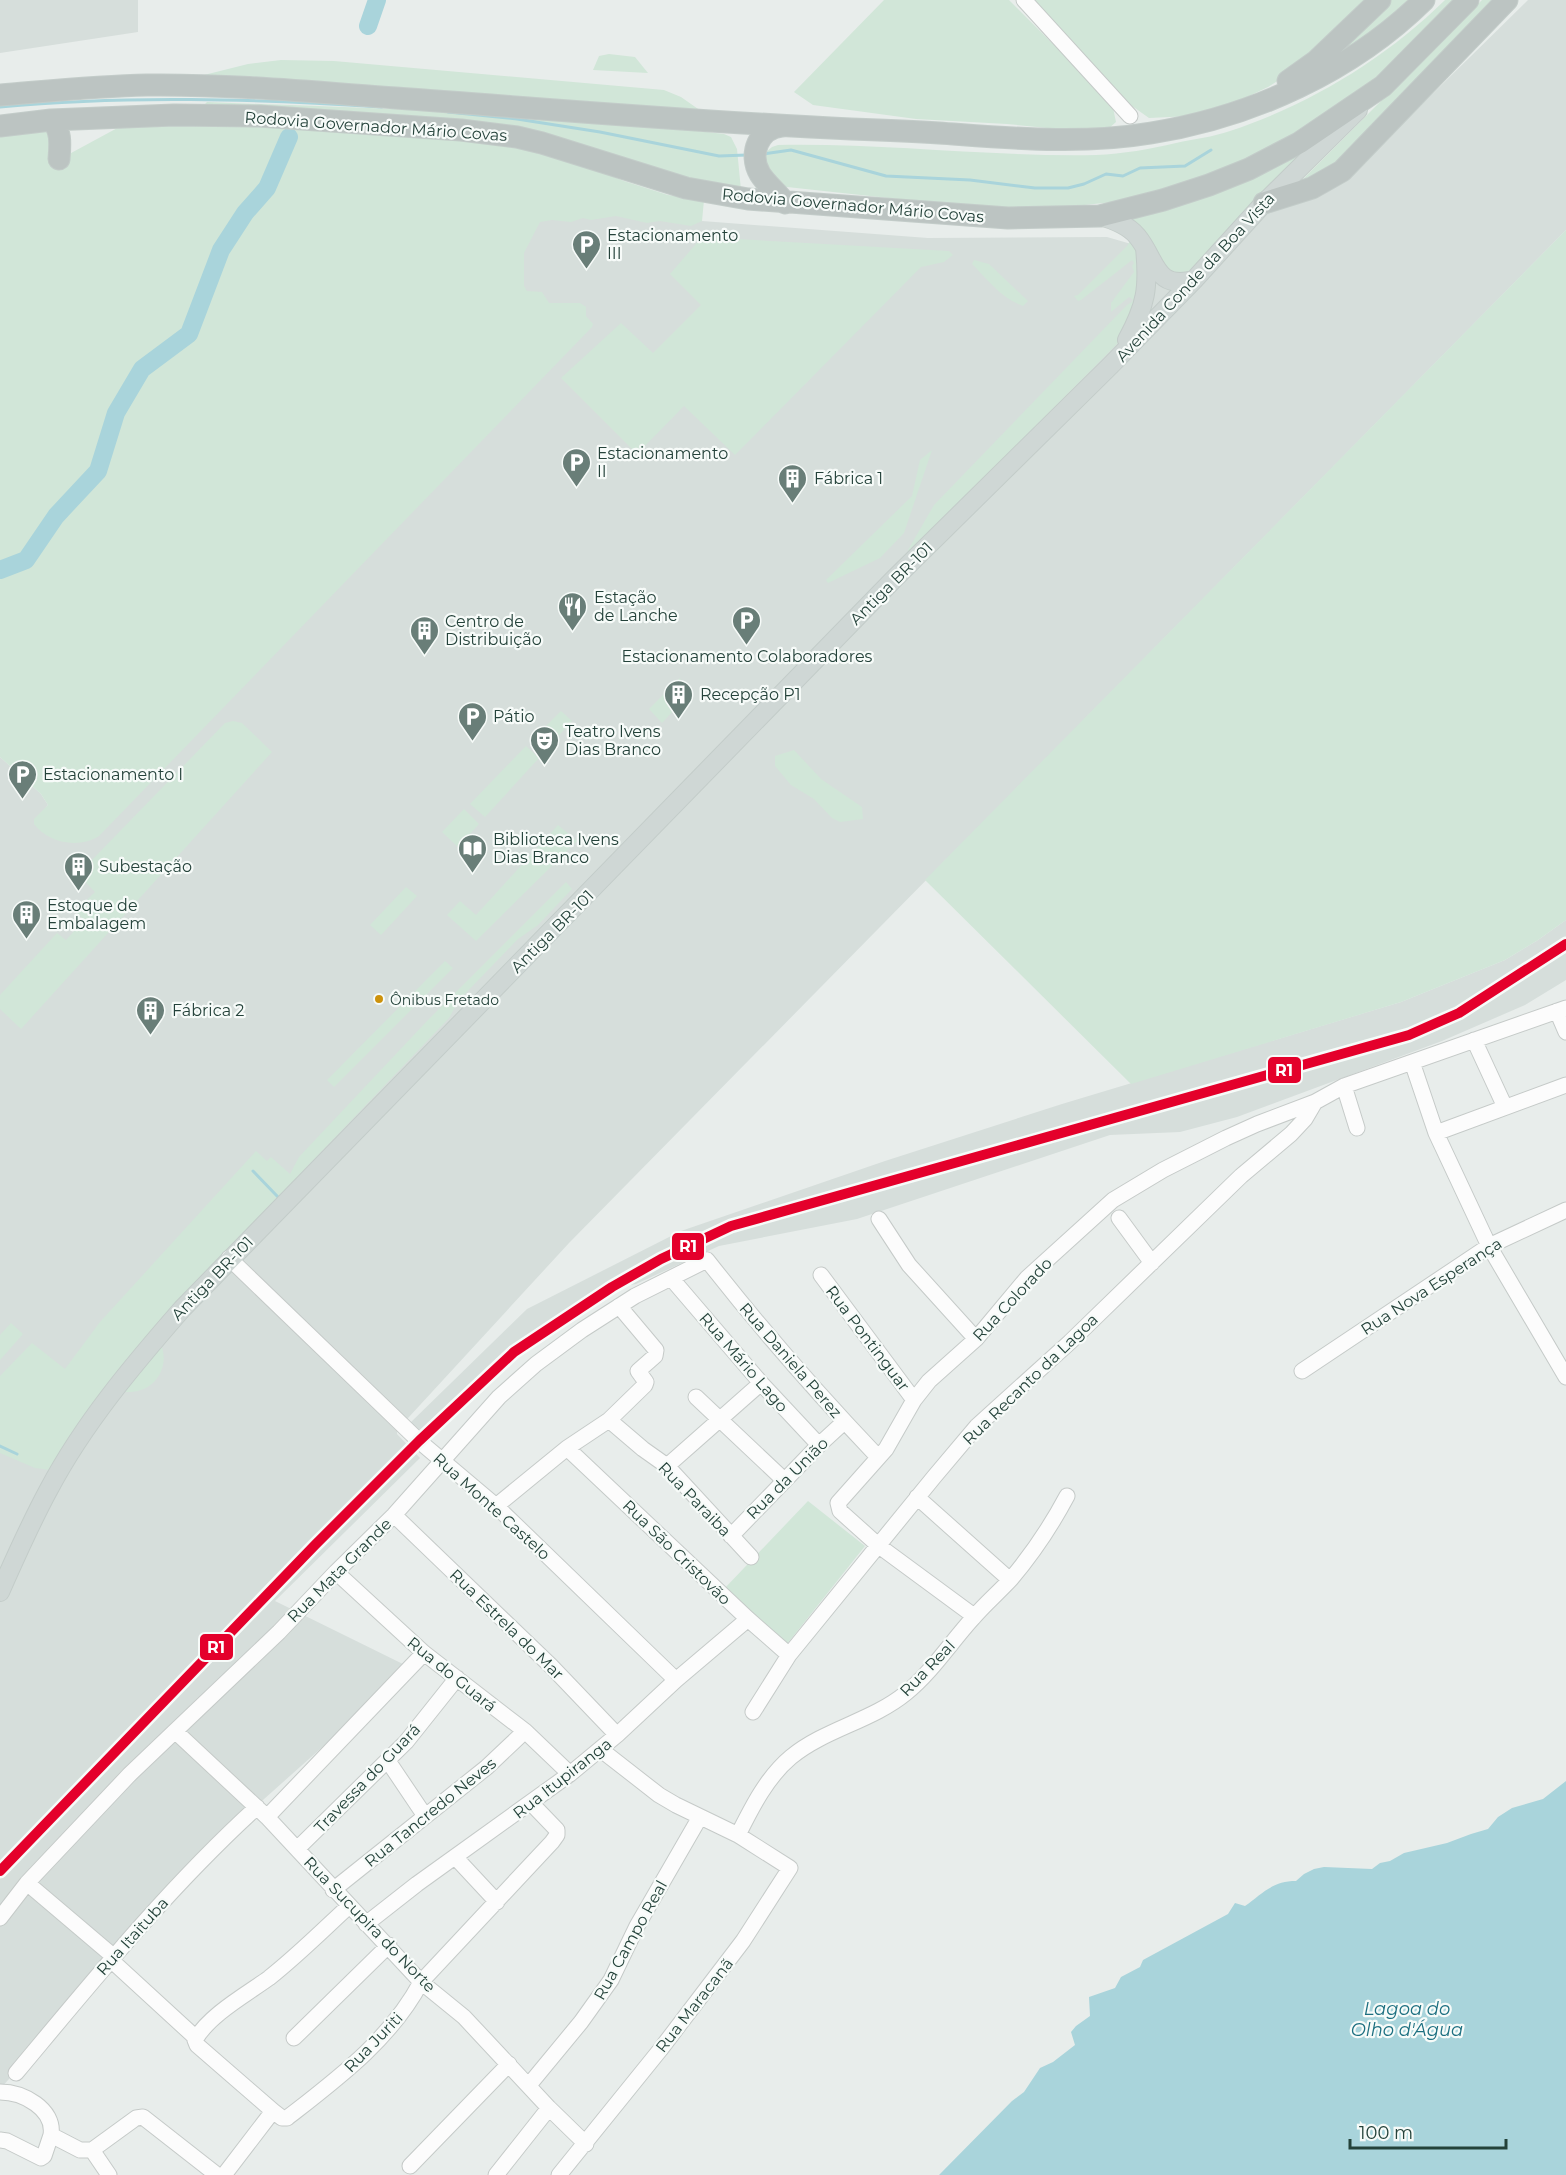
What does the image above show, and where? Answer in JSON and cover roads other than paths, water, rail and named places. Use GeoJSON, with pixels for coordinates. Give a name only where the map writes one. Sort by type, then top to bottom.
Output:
{"type":"FeatureCollection","features":[{"type":"Feature","properties":{"kind":"highway"},"geometry":{"type":"LineString","coordinates":[[1245,109],[1316,61],[1380,0]]}},
{"type":"Feature","properties":{"kind":"highway","name":"Rodovia Governador Mário Covas"},"geometry":{"type":"LineString","coordinates":[[0,95],[147,86],[194,86],[785,126],[1088,140],[1153,133],[1245,109],[1323,75],[1340,65],[1395,27],[1424,0]]}},
{"type":"Feature","properties":{"kind":"highway","name":"Rodovia Governador Mário Covas"},"geometry":{"type":"LineString","coordinates":[[0,126],[51,120],[174,115],[260,116],[486,133],[542,143],[686,188],[748,199],[1008,218],[1100,216],[1187,193],[1249,169],[1299,143],[1383,86],[1468,0]]}},
{"type":"Feature","properties":{"kind":"highway"},"geometry":{"type":"LineString","coordinates":[[1264,203],[1312,188],[1342,171],[1507,0]]}},
{"type":"Feature","properties":{"kind":"highway"},"geometry":{"type":"LineString","coordinates":[[51,120],[60,138],[59,159]]}},
{"type":"Feature","properties":{"kind":"highway"},"geometry":{"type":"LineString","coordinates":[[785,126],[774,127],[759,139],[756,156],[756,163],[762,176],[785,202]]}},
{"type":"Feature","properties":{"kind":"main road","name":"Avenida Conde da Boa Vista"},"geometry":{"type":"LineString","coordinates":[[1111,365],[1194,280],[1264,203],[1383,86]]}},
{"type":"Feature","properties":{"kind":"main road"},"geometry":{"type":"LineString","coordinates":[[1100,216],[1129,228],[1163,277],[1182,282],[1194,280]]}},
{"type":"Feature","properties":{"kind":"main road","name":"Avenida Conde da Boa Vista"},"geometry":{"type":"LineString","coordinates":[[1111,365],[1143,309],[1147,283],[1145,248]]}},
{"type":"Feature","properties":{"kind":"main road","name":"Antiga BR-101"},"geometry":{"type":"LineString","coordinates":[[0,1592],[50,1487],[90,1424],[144,1352],[229,1258],[284,1205],[894,579],[1111,365]]}},
{"type":"Feature","properties":{"kind":"street"},"geometry":{"type":"LineString","coordinates":[[1024,0],[1130,116]]}},
{"type":"Feature","properties":{"kind":"street"},"geometry":{"type":"LineString","coordinates":[[1561,1009],[1566,1032]]}},
{"type":"Feature","properties":{"kind":"street","name":"Rua Colorado"},"geometry":{"type":"LineString","coordinates":[[879,1546],[840,1511],[838,1503],[886,1449],[914,1400],[929,1381],[976,1339],[1027,1278],[1122,1193],[1226,1138],[1315,1102],[1344,1086],[1561,1009]]}},
{"type":"Feature","properties":{"kind":"street"},"geometry":{"type":"LineString","coordinates":[[1474,1040],[1505,1107]]}},
{"type":"Feature","properties":{"kind":"street"},"geometry":{"type":"LineString","coordinates":[[1412,1062],[1436,1133],[1489,1246],[1566,1377]]}},
{"type":"Feature","properties":{"kind":"street"},"geometry":{"type":"LineString","coordinates":[[1436,1133],[1566,1085]]}},
{"type":"Feature","properties":{"kind":"street"},"geometry":{"type":"LineString","coordinates":[[1344,1086],[1358,1128]]}},
{"type":"Feature","properties":{"kind":"street","name":"Rua Recanto da Lagoa"},"geometry":{"type":"LineString","coordinates":[[753,1713],[789,1655],[917,1497],[985,1418],[1070,1342],[1241,1176],[1297,1128],[1315,1102]]}},
{"type":"Feature","properties":{"kind":"street","name":"Rua Nova Esperança"},"geometry":{"type":"LineString","coordinates":[[1302,1371],[1489,1246],[1566,1210]]}},
{"type":"Feature","properties":{"kind":"street"},"geometry":{"type":"LineString","coordinates":[[1119,1218],[1152,1263]]}},
{"type":"Feature","properties":{"kind":"street"},"geometry":{"type":"LineString","coordinates":[[879,1219],[909,1265],[976,1339]]}},
{"type":"Feature","properties":{"kind":"street","name":"Rua Monte Castelo"},"geometry":{"type":"LineString","coordinates":[[229,1258],[419,1441],[496,1506],[676,1680]]}},
{"type":"Feature","properties":{"kind":"street","name":"Rua Mata Grande"},"geometry":{"type":"LineString","coordinates":[[0,1918],[27,1883],[129,1775],[279,1632],[394,1515],[483,1413],[523,1375],[582,1330],[619,1306],[707,1260]]}},
{"type":"Feature","properties":{"kind":"street","name":"Rua Daniela Perez"},"geometry":{"type":"LineString","coordinates":[[707,1260],[747,1311],[844,1422],[878,1457]]}},
{"type":"Feature","properties":{"kind":"street","name":"Rua Pontinguar"},"geometry":{"type":"LineString","coordinates":[[821,1275],[914,1400]]}},
{"type":"Feature","properties":{"kind":"street","name":"Rua Mário Lago"},"geometry":{"type":"LineString","coordinates":[[671,1278],[761,1383],[819,1445]]}},
{"type":"Feature","properties":{"kind":"street"},"geometry":{"type":"LineString","coordinates":[[496,1506],[567,1448],[609,1420],[645,1385],[646,1382],[638,1371],[657,1352],[619,1306]]}},
{"type":"Feature","properties":{"kind":"street"},"geometry":{"type":"LineString","coordinates":[[667,1466],[761,1383]]}},
{"type":"Feature","properties":{"kind":"street"},"geometry":{"type":"LineString","coordinates":[[696,1397],[784,1480]]}},
{"type":"Feature","properties":{"kind":"street","name":"Rua Paraiba"},"geometry":{"type":"LineString","coordinates":[[609,1420],[667,1466],[751,1557]]}},
{"type":"Feature","properties":{"kind":"street","name":"Rua da União"},"geometry":{"type":"LineString","coordinates":[[731,1536],[844,1422]]}},
{"type":"Feature","properties":{"kind":"street","name":"Rua São Cristovão"},"geometry":{"type":"LineString","coordinates":[[567,1448],[748,1620],[789,1655]]}},
{"type":"Feature","properties":{"kind":"street","name":"Rua Real"},"geometry":{"type":"LineString","coordinates":[[738,1835],[765,1787],[785,1762],[813,1743],[885,1708],[908,1691],[1035,1550],[1067,1496]]}},
{"type":"Feature","properties":{"kind":"street"},"geometry":{"type":"LineString","coordinates":[[917,1497],[1010,1580]]}},
{"type":"Feature","properties":{"kind":"street","name":"Rua Estrela do Mar"},"geometry":{"type":"LineString","coordinates":[[394,1515],[551,1666],[617,1735]]}},
{"type":"Feature","properties":{"kind":"street"},"geometry":{"type":"LineString","coordinates":[[879,1546],[974,1616]]}},
{"type":"Feature","properties":{"kind":"street","name":"Rua do Guará"},"geometry":{"type":"LineString","coordinates":[[336,1572],[424,1653],[525,1731],[570,1774]]}},
{"type":"Feature","properties":{"kind":"street","name":"Rua Itupiranga"},"geometry":{"type":"LineString","coordinates":[[366,1924],[417,1884],[570,1774],[748,1620]]}},
{"type":"Feature","properties":{"kind":"street","name":"Rua Itaituba"},"geometry":{"type":"LineString","coordinates":[[16,2073],[144,1921],[218,1843],[262,1812],[424,1653]]}},
{"type":"Feature","properties":{"kind":"street","name":"Travessa do Guará"},"geometry":{"type":"LineString","coordinates":[[298,1848],[406,1742],[457,1678]]}},
{"type":"Feature","properties":{"kind":"street","name":"Rua Tancredo Neves"},"geometry":{"type":"LineString","coordinates":[[333,1890],[488,1767],[525,1731]]}},
{"type":"Feature","properties":{"kind":"street","name":"Rua Sucupira do Norte"},"geometry":{"type":"LineString","coordinates":[[176,1732],[298,1848],[333,1890],[389,1945],[421,1982],[456,2010],[586,2144]]}},
{"type":"Feature","properties":{"kind":"street"},"geometry":{"type":"LineString","coordinates":[[600,1749],[647,1787],[700,1817],[738,1835]]}},
{"type":"Feature","properties":{"kind":"street"},"geometry":{"type":"LineString","coordinates":[[388,1761],[425,1816]]}},
{"type":"Feature","properties":{"kind":"street","name":"Rua Juriti"},"geometry":{"type":"LineString","coordinates":[[273,2111],[282,2118],[287,2118],[331,2084],[394,2023],[421,1982],[497,1902],[557,1834],[557,1830],[531,1803]]}},
{"type":"Feature","properties":{"kind":"street","name":"Rua Campo Real"},"geometry":{"type":"LineString","coordinates":[[529,2085],[581,2022],[611,1980],[637,1926],[700,1817]]}},
{"type":"Feature","properties":{"kind":"street","name":"Rua Maracanã"},"geometry":{"type":"LineString","coordinates":[[586,2144],[743,1941],[789,1870],[790,1866],[738,1835]]}},
{"type":"Feature","properties":{"kind":"street"},"geometry":{"type":"LineString","coordinates":[[456,1858],[497,1902]]}},
{"type":"Feature","properties":{"kind":"street"},"geometry":{"type":"LineString","coordinates":[[27,1883],[199,2034]]}},
{"type":"Feature","properties":{"kind":"street"},"geometry":{"type":"LineString","coordinates":[[224,2175],[273,2111],[197,2045],[199,2034],[239,1997],[279,1969],[349,1906]]}},
{"type":"Feature","properties":{"kind":"street"},"geometry":{"type":"LineString","coordinates":[[294,2038],[389,1945]]}},
{"type":"Feature","properties":{"kind":"street"},"geometry":{"type":"LineString","coordinates":[[410,2166],[509,2064]]}},
{"type":"Feature","properties":{"kind":"street"},"geometry":{"type":"LineString","coordinates":[[0,2091],[16,2094],[41,2108],[51,2119],[51,2135],[44,2156],[40,2158],[7,2141],[0,2140]]}},
{"type":"Feature","properties":{"kind":"street"},"geometry":{"type":"LineString","coordinates":[[496,2175],[549,2108]]}},
{"type":"Feature","properties":{"kind":"street"},"geometry":{"type":"LineString","coordinates":[[51,2135],[82,2151],[92,2150],[136,2118],[143,2117],[217,2175]]}},
{"type":"Feature","properties":{"kind":"street"},"geometry":{"type":"LineString","coordinates":[[559,2175],[586,2144]]}},
{"type":"Feature","properties":{"kind":"street"},"geometry":{"type":"LineString","coordinates":[[92,2150],[106,2170]]}},
{"type":"Feature","properties":{"kind":"water","name":"Lagoa do Olho d'Água"},"geometry":{"type":"Polygon","coordinates":[[[1566,1781],[1566,2175],[939,2175],[1012,2101],[1024,2092],[1040,2068],[1053,2062],[1075,2045],[1071,2032],[1090,2016],[1089,1997],[1115,1988],[1121,1977],[1140,1967],[1143,1960],[1228,1914],[1235,1903],[1245,1906],[1280,1883],[1296,1881],[1314,1869],[1324,1867],[1372,1869],[1404,1853],[1447,1843],[1488,1829],[1498,1817],[1512,1808],[1543,1799],[1566,1781]]]}},
{"type":"Feature","properties":{"kind":"waterway"},"geometry":{"type":"LineString","coordinates":[[368,26],[377,0]]}},
{"type":"Feature","properties":{"kind":"waterway"},"geometry":{"type":"LineString","coordinates":[[0,107],[143,100],[286,102],[382,107]]}},
{"type":"Feature","properties":{"kind":"waterway"},"geometry":{"type":"LineString","coordinates":[[448,112],[517,119],[600,132],[719,156],[747,155]]}},
{"type":"Feature","properties":{"kind":"waterway"},"geometry":{"type":"LineString","coordinates":[[0,570],[26,560],[56,516],[98,471],[116,413],[142,369],[189,334],[221,250],[245,213],[267,188],[289,137]]}},
{"type":"Feature","properties":{"kind":"waterway"},"geometry":{"type":"LineString","coordinates":[[763,154],[791,150],[886,176],[970,180],[1035,188],[1068,188],[1106,174],[1123,176],[1140,168],[1185,166],[1211,150]]}},
{"type":"Feature","properties":{"kind":"waterway"},"geometry":{"type":"LineString","coordinates":[[253,1171],[278,1197]]}},
{"type":"Feature","properties":{"kind":"waterway"},"geometry":{"type":"LineString","coordinates":[[0,1446],[17,1454]]}},
{"type":"Feature","properties":{"kind":"place","name":"Estacionamento III"},"geometry":{"type":"Point","coordinates":[586,270]}},
{"type":"Feature","properties":{"kind":"place","name":"Estacionamento II"},"geometry":{"type":"Point","coordinates":[576,488]}},
{"type":"Feature","properties":{"kind":"place","name":"Fábrica 1"},"geometry":{"type":"Point","coordinates":[793,504]}},
{"type":"Feature","properties":{"kind":"place","name":"Estação de Lanche"},"geometry":{"type":"Point","coordinates":[573,632]}},
{"type":"Feature","properties":{"kind":"place","name":"Estacionamento Colaboradores"},"geometry":{"type":"Point","coordinates":[747,646]}},
{"type":"Feature","properties":{"kind":"place","name":"Centro de Distribuição"},"geometry":{"type":"Point","coordinates":[424,656]}},
{"type":"Feature","properties":{"kind":"place","name":"Recepção P1"},"geometry":{"type":"Point","coordinates":[679,720]}},
{"type":"Feature","properties":{"kind":"place","name":"Pátio"},"geometry":{"type":"Point","coordinates":[472,742]}},
{"type":"Feature","properties":{"kind":"place","name":"Teatro Ivens Dias Branco"},"geometry":{"type":"Point","coordinates":[544,766]}},
{"type":"Feature","properties":{"kind":"place","name":"Estacionamento I"},"geometry":{"type":"Point","coordinates":[22,800]}},
{"type":"Feature","properties":{"kind":"place","name":"Biblioteca Ivens Dias Branco"},"geometry":{"type":"Point","coordinates":[472,874]}},
{"type":"Feature","properties":{"kind":"place","name":"Subestação"},"geometry":{"type":"Point","coordinates":[78,892]}},
{"type":"Feature","properties":{"kind":"place","name":"Estoque de Embalagem"},"geometry":{"type":"Point","coordinates":[26,940]}},
{"type":"Feature","properties":{"kind":"place","name":"Ônibus Fretado"},"geometry":{"type":"Point","coordinates":[379,999]}},
{"type":"Feature","properties":{"kind":"place","name":"Fábrica 2"},"geometry":{"type":"Point","coordinates":[151,1036]}}]}
